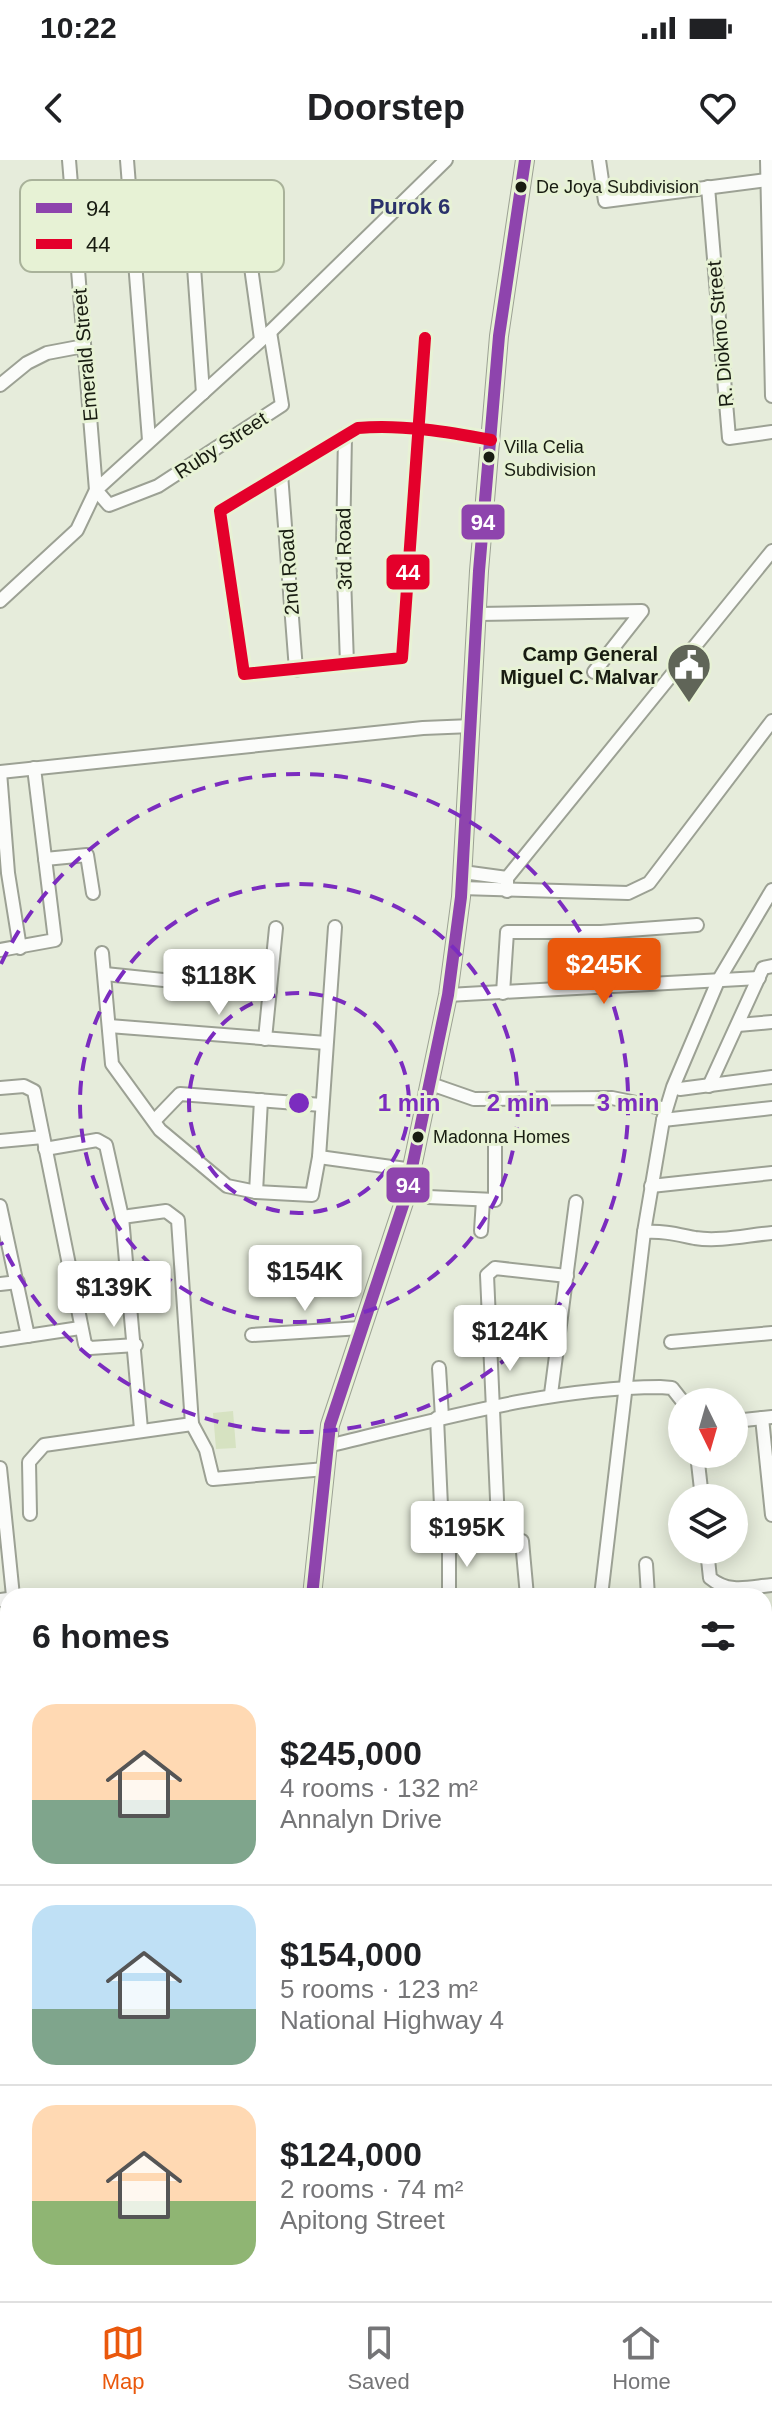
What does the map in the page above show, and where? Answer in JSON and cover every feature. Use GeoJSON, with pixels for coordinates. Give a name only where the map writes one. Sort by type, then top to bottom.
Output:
{"type":"FeatureCollection","features":[{"type":"Feature","properties":{"kind":"main road"},"geometry":{"type":"LineString","coordinates":[[313,1588],[327,1446],[338,1396],[406,1196],[448,995],[462,880],[478,614],[503,306],[525,160]]}},
{"type":"Feature","properties":{"kind":"street"},"geometry":{"type":"LineString","coordinates":[[127,160],[129,180]]}},
{"type":"Feature","properties":{"kind":"street"},"geometry":{"type":"LineString","coordinates":[[0,601],[77,530],[96,490],[266,336],[446,160]]}},
{"type":"Feature","properties":{"kind":"street"},"geometry":{"type":"LineString","coordinates":[[599,160],[605,201],[767,180]]}},
{"type":"Feature","properties":{"kind":"street"},"geometry":{"type":"LineString","coordinates":[[767,160],[772,396]]}},
{"type":"Feature","properties":{"kind":"street","name":"R. Diokno Street"},"geometry":{"type":"LineString","coordinates":[[708,187],[729,438],[772,432]]}},
{"type":"Feature","properties":{"kind":"street","name":"Emerald Street"},"geometry":{"type":"LineString","coordinates":[[78,272],[96,490]]}},
{"type":"Feature","properties":{"kind":"street"},"geometry":{"type":"LineString","coordinates":[[136,272],[149,440]]}},
{"type":"Feature","properties":{"kind":"street"},"geometry":{"type":"LineString","coordinates":[[194,272],[203,393]]}},
{"type":"Feature","properties":{"kind":"street"},"geometry":{"type":"LineString","coordinates":[[254,272],[266,336]]}},
{"type":"Feature","properties":{"kind":"street","name":"Ruby Street"},"geometry":{"type":"LineString","coordinates":[[96,490],[109,505],[158,486],[282,405],[266,336]]}},
{"type":"Feature","properties":{"kind":"street"},"geometry":{"type":"LineString","coordinates":[[425,338],[421,431],[402,658],[244,674],[220,511],[358,428],[378,426],[421,431],[491,440]]}},
{"type":"Feature","properties":{"kind":"street"},"geometry":{"type":"LineString","coordinates":[[0,385],[27,363],[47,353],[84,346]]}},
{"type":"Feature","properties":{"kind":"street","name":"3rd Road"},"geometry":{"type":"LineString","coordinates":[[345,435],[347,664]]}},
{"type":"Feature","properties":{"kind":"street","name":"2nd Road"},"geometry":{"type":"LineString","coordinates":[[281,474],[296,670]]}},
{"type":"Feature","properties":{"kind":"street"},"geometry":{"type":"LineString","coordinates":[[507,884],[772,551]]}},
{"type":"Feature","properties":{"kind":"street"},"geometry":{"type":"LineString","coordinates":[[478,614],[642,611],[594,672]]}},
{"type":"Feature","properties":{"kind":"street"},"geometry":{"type":"LineString","coordinates":[[462,880],[628,893],[649,883],[772,721]]}},
{"type":"Feature","properties":{"kind":"street"},"geometry":{"type":"LineString","coordinates":[[20,948],[8,873],[0,772],[423,728],[472,726]]}},
{"type":"Feature","properties":{"kind":"street"},"geometry":{"type":"LineString","coordinates":[[0,950],[55,940],[34,768]]}},
{"type":"Feature","properties":{"kind":"street"},"geometry":{"type":"LineString","coordinates":[[45,859],[87,855],[93,893]]}},
{"type":"Feature","properties":{"kind":"street"},"geometry":{"type":"LineString","coordinates":[[602,1588],[644,1232],[664,1114],[718,981],[772,890]]}},
{"type":"Feature","properties":{"kind":"street"},"geometry":{"type":"LineString","coordinates":[[503,993],[507,932],[601,932],[697,925]]}},
{"type":"Feature","properties":{"kind":"street"},"geometry":{"type":"LineString","coordinates":[[102,953],[112,1064],[160,1130],[227,1186],[256,1192],[312,1195],[319,1157],[335,927]]}},
{"type":"Feature","properties":{"kind":"street"},"geometry":{"type":"LineString","coordinates":[[265,1039],[276,928]]}},
{"type":"Feature","properties":{"kind":"street"},"geometry":{"type":"LineString","coordinates":[[448,995],[718,981],[764,971]]}},
{"type":"Feature","properties":{"kind":"street"},"geometry":{"type":"LineString","coordinates":[[709,1086],[764,971]]}},
{"type":"Feature","properties":{"kind":"street"},"geometry":{"type":"LineString","coordinates":[[105,974],[270,991]]}},
{"type":"Feature","properties":{"kind":"street"},"geometry":{"type":"LineString","coordinates":[[738,1025],[772,1022]]}},
{"type":"Feature","properties":{"kind":"street"},"geometry":{"type":"LineString","coordinates":[[109,1026],[326,1043]]}},
{"type":"Feature","properties":{"kind":"street"},"geometry":{"type":"LineString","coordinates":[[680,1089],[772,1077]]}},
{"type":"Feature","properties":{"kind":"street"},"geometry":{"type":"LineString","coordinates":[[431,1084],[474,1099],[612,1098],[664,1114],[772,1108]]}},
{"type":"Feature","properties":{"kind":"street"},"geometry":{"type":"LineString","coordinates":[[0,1088],[24,1086],[34,1091],[85,1344],[90,1348],[136,1345]]}},
{"type":"Feature","properties":{"kind":"street"},"geometry":{"type":"LineString","coordinates":[[155,1120],[180,1094],[322,1105]]}},
{"type":"Feature","properties":{"kind":"street"},"geometry":{"type":"LineString","coordinates":[[256,1192],[261,1100]]}},
{"type":"Feature","properties":{"kind":"street"},"geometry":{"type":"LineString","coordinates":[[0,1141],[44,1143],[97,1140],[106,1145],[122,1217],[136,1345],[141,1429]]}},
{"type":"Feature","properties":{"kind":"street"},"geometry":{"type":"LineString","coordinates":[[406,1196],[495,1200],[495,1143]]}},
{"type":"Feature","properties":{"kind":"street"},"geometry":{"type":"LineString","coordinates":[[319,1157],[413,1170]]}},
{"type":"Feature","properties":{"kind":"street"},"geometry":{"type":"LineString","coordinates":[[651,1186],[772,1173]]}},
{"type":"Feature","properties":{"kind":"street"},"geometry":{"type":"LineString","coordinates":[[481,1231],[483,1200]]}},
{"type":"Feature","properties":{"kind":"street"},"geometry":{"type":"LineString","coordinates":[[551,1394],[576,1202]]}},
{"type":"Feature","properties":{"kind":"street"},"geometry":{"type":"LineString","coordinates":[[0,1206],[2,1228],[18,1282],[28,1336]]}},
{"type":"Feature","properties":{"kind":"street"},"geometry":{"type":"LineString","coordinates":[[122,1217],[166,1211],[178,1220],[192,1424],[206,1450],[213,1479],[325,1469]]}},
{"type":"Feature","properties":{"kind":"street"},"geometry":{"type":"LineString","coordinates":[[644,1232],[674,1231],[695,1238],[772,1233]]}},
{"type":"Feature","properties":{"kind":"street"},"geometry":{"type":"LineString","coordinates":[[498,1522],[487,1275],[495,1268],[567,1276]]}},
{"type":"Feature","properties":{"kind":"street"},"geometry":{"type":"LineString","coordinates":[[0,1284],[18,1282]]}},
{"type":"Feature","properties":{"kind":"street"},"geometry":{"type":"LineString","coordinates":[[0,1340],[80,1328]]}},
{"type":"Feature","properties":{"kind":"street"},"geometry":{"type":"LineString","coordinates":[[252,1335],[361,1328]]}},
{"type":"Feature","properties":{"kind":"street"},"geometry":{"type":"LineString","coordinates":[[671,1342],[772,1333]]}},
{"type":"Feature","properties":{"kind":"street"},"geometry":{"type":"LineString","coordinates":[[439,1368],[442,1528]]}},
{"type":"Feature","properties":{"kind":"street"},"geometry":{"type":"LineString","coordinates":[[327,1446],[493,1404],[551,1394],[624,1387],[672,1388]]}},
{"type":"Feature","properties":{"kind":"street"},"geometry":{"type":"LineString","coordinates":[[767,1418],[772,1515]]}},
{"type":"Feature","properties":{"kind":"street"},"geometry":{"type":"LineString","coordinates":[[30,1514],[29,1462],[44,1445],[130,1436],[141,1429],[192,1424]]}},
{"type":"Feature","properties":{"kind":"street"},"geometry":{"type":"LineString","coordinates":[[0,1471],[9,1588]]}},
{"type":"Feature","properties":{"kind":"street"},"geometry":{"type":"LineString","coordinates":[[449,1541],[449,1588]]}},
{"type":"Feature","properties":{"kind":"street"},"geometry":{"type":"LineString","coordinates":[[522,1541],[526,1588]]}},
{"type":"Feature","properties":{"kind":"street"},"geometry":{"type":"LineString","coordinates":[[646,1564],[648,1588]]}},
{"type":"Feature","properties":{"kind":"street"},"geometry":{"type":"LineString","coordinates":[[708,1564],[710,1578],[723,1588]]}},
{"type":"Feature","properties":{"kind":"street"},"geometry":{"type":"LineString","coordinates":[[746,1588],[772,1585]]}},
{"type":"Feature","properties":{"kind":"green space"},"geometry":{"type":"Polygon","coordinates":[[[233,1411],[236,1448],[216,1449],[213,1413],[233,1411]]]}},
{"type":"Feature","properties":{"kind":"transit line","name":"94"},"geometry":{"type":"LineString","coordinates":[[313,1588],[330,1425],[406,1196],[448,995],[461,897],[479,571],[499,336],[525,160]]}},
{"type":"Feature","properties":{"kind":"transit line","name":"44"},"geometry":{"type":"LineString","coordinates":[[425,338],[402,658],[244,674],[220,511],[358,428],[408,428],[425,430],[442,432],[491,440]]}},
{"type":"Feature","properties":{"kind":"place","name":"De Joya Subdivision"},"geometry":{"type":"Point","coordinates":[521,187]}},
{"type":"Feature","properties":{"kind":"place","name":"Villa Celia Subdivision"},"geometry":{"type":"Point","coordinates":[489,457]}},
{"type":"Feature","properties":{"kind":"place","name":"Camp General Miguel C. Malvar"},"geometry":{"type":"Point","coordinates":[689,704]}},
{"type":"Feature","properties":{"kind":"place","name":"Madonna Homes"},"geometry":{"type":"Point","coordinates":[418,1137]}},
{"type":"Feature","properties":{"kind":"district","name":"Purok 6"},"geometry":{"type":"Point","coordinates":[410,206]}}]}
